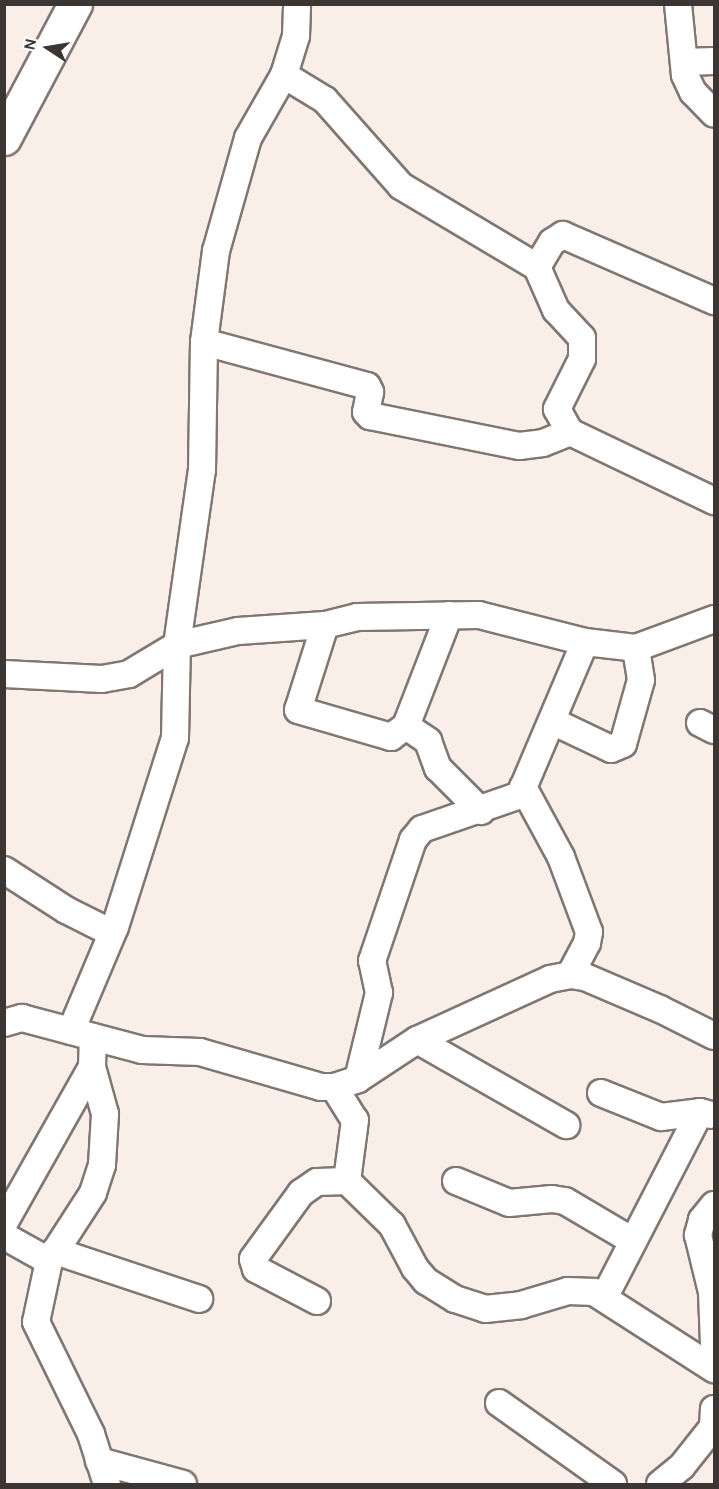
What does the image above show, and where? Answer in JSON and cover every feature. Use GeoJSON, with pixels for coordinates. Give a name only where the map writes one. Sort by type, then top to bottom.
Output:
{"type":"FeatureCollection","features":[{"type":"Feature","properties":{"kind":"main road"},"geometry":{"type":"LineString","coordinates":[[4,138],[75,4]]}},
{"type":"Feature","properties":{"kind":"street"},"geometry":{"type":"LineString","coordinates":[[183,1485],[158,1474],[103,1473],[91,1434],[36,1322],[52,1256],[93,1193],[102,1165],[105,1114],[82,1034],[175,738],[177,645],[202,470],[204,342],[216,251],[248,138],[284,75],[296,36],[297,4]]}},
{"type":"Feature","properties":{"kind":"street"},"geometry":{"type":"LineString","coordinates":[[678,4],[684,62],[693,92],[714,114]]}},
{"type":"Feature","properties":{"kind":"street"},"geometry":{"type":"LineString","coordinates":[[684,62],[714,61]]}},
{"type":"Feature","properties":{"kind":"street"},"geometry":{"type":"LineString","coordinates":[[284,75],[325,100],[401,186],[537,267],[556,310],[582,338],[582,359],[557,409],[570,432],[714,501]]}},
{"type":"Feature","properties":{"kind":"street"},"geometry":{"type":"LineString","coordinates":[[537,267],[552,243],[563,236],[714,301]]}},
{"type":"Feature","properties":{"kind":"street"},"geometry":{"type":"LineString","coordinates":[[204,342],[367,386],[370,392],[365,406],[370,416],[519,446],[543,443],[570,432]]}},
{"type":"Feature","properties":{"kind":"street"},"geometry":{"type":"LineString","coordinates":[[325,625],[298,710],[390,737],[406,726],[449,615]]}},
{"type":"Feature","properties":{"kind":"street"},"geometry":{"type":"LineString","coordinates":[[4,674],[102,679],[129,674],[177,645],[238,631],[325,625],[357,617],[479,615],[585,642],[636,648],[714,618]]}},
{"type":"Feature","properties":{"kind":"street"},"geometry":{"type":"LineString","coordinates":[[347,1181],[355,1120],[346,1083],[379,993],[372,961],[413,840],[422,829],[513,801],[524,788],[585,642]]}},
{"type":"Feature","properties":{"kind":"street"},"geometry":{"type":"LineString","coordinates":[[552,721],[611,749],[623,744],[641,680],[642,667],[636,648]]}},
{"type":"Feature","properties":{"kind":"street"},"geometry":{"type":"LineString","coordinates":[[406,726],[428,741],[438,768],[481,811]]}},
{"type":"Feature","properties":{"kind":"street"},"geometry":{"type":"LineString","coordinates":[[524,788],[561,857],[589,932],[587,943],[570,975]]}},
{"type":"Feature","properties":{"kind":"street"},"geometry":{"type":"LineString","coordinates":[[4,870],[66,910],[112,933]]}},
{"type":"Feature","properties":{"kind":"street"},"geometry":{"type":"LineString","coordinates":[[4,1023],[22,1017],[142,1050],[200,1052],[321,1087],[346,1083],[417,1040],[550,979],[570,975],[585,977],[660,1009],[714,1036]]}},
{"type":"Feature","properties":{"kind":"street"},"geometry":{"type":"LineString","coordinates":[[417,1040],[566,1125]]}},
{"type":"Feature","properties":{"kind":"street"},"geometry":{"type":"LineString","coordinates":[[4,1223],[92,1067]]}},
{"type":"Feature","properties":{"kind":"street"},"geometry":{"type":"LineString","coordinates":[[601,1093],[661,1118],[707,1114]]}},
{"type":"Feature","properties":{"kind":"street"},"geometry":{"type":"LineString","coordinates":[[605,1296],[633,1241],[707,1114]]}},
{"type":"Feature","properties":{"kind":"street"},"geometry":{"type":"LineString","coordinates":[[317,1301],[256,1269],[253,1259],[301,1193],[317,1182],[347,1181],[392,1225],[426,1281],[455,1299],[495,1308],[580,1289],[605,1296],[714,1369]]}},
{"type":"Feature","properties":{"kind":"street"},"geometry":{"type":"LineString","coordinates":[[456,1181],[509,1203],[552,1198],[565,1201],[633,1241]]}},
{"type":"Feature","properties":{"kind":"street"},"geometry":{"type":"LineString","coordinates":[[714,1205],[702,1220],[698,1235],[712,1292],[714,1344]]}},
{"type":"Feature","properties":{"kind":"street"},"geometry":{"type":"LineString","coordinates":[[4,1236],[52,1256],[199,1299]]}},
{"type":"Feature","properties":{"kind":"street"},"geometry":{"type":"LineString","coordinates":[[499,1403],[613,1485]]}},
{"type":"Feature","properties":{"kind":"street"},"geometry":{"type":"LineString","coordinates":[[660,1485],[682,1466],[713,1426],[714,1409]]}}]}
